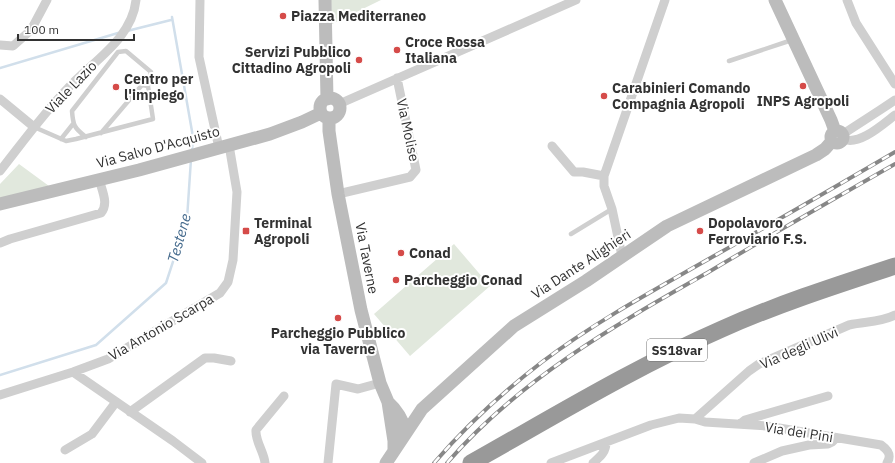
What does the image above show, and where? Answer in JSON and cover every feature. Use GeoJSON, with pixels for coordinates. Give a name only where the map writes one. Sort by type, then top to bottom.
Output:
{"type":"FeatureCollection","features":[{"type":"Feature","properties":{"kind":"highway","name":"SS18var"},"geometry":{"type":"LineString","coordinates":[[471,463],[589,396],[692,342],[749,317],[789,302],[895,266]]}},
{"type":"Feature","properties":{"kind":"street"},"geometry":{"type":"LineString","coordinates":[[0,45],[13,46],[31,30],[47,0]]}},
{"type":"Feature","properties":{"kind":"street","name":"Viale Lazio"},"geometry":{"type":"LineString","coordinates":[[0,171],[34,127],[68,87],[115,44],[131,21],[136,0]]}},
{"type":"Feature","properties":{"kind":"street","name":"Via Antonio Scarpa"},"geometry":{"type":"LineString","coordinates":[[0,395],[73,372],[108,359],[220,293],[228,282],[233,260],[237,192],[221,147],[200,57],[200,0]]}},
{"type":"Feature","properties":{"kind":"street"},"geometry":{"type":"LineString","coordinates":[[325,0],[333,102],[397,78],[576,0]]}},
{"type":"Feature","properties":{"kind":"street"},"geometry":{"type":"LineString","coordinates":[[622,256],[612,209],[604,186],[604,176],[664,0]]}},
{"type":"Feature","properties":{"kind":"street"},"geometry":{"type":"LineString","coordinates":[[776,0],[838,136],[850,141],[861,138],[895,115]]}},
{"type":"Feature","properties":{"kind":"street"},"geometry":{"type":"LineString","coordinates":[[847,0],[856,23],[895,84]]}},
{"type":"Feature","properties":{"kind":"street","name":"Via Molise"},"geometry":{"type":"LineString","coordinates":[[338,194],[410,177],[416,170],[397,78]]}},
{"type":"Feature","properties":{"kind":"street"},"geometry":{"type":"LineString","coordinates":[[0,99],[34,127]]}},
{"type":"Feature","properties":{"kind":"street"},"geometry":{"type":"LineString","coordinates":[[838,136],[895,100]]}},
{"type":"Feature","properties":{"kind":"street","name":"Via Taverne"},"geometry":{"type":"LineString","coordinates":[[333,102],[321,104],[325,115],[338,194],[361,310],[380,382],[392,410],[394,450]]}},
{"type":"Feature","properties":{"kind":"street","name":"Via Salvo D'Acquisto"},"geometry":{"type":"LineString","coordinates":[[0,204],[270,134],[325,115]]}},
{"type":"Feature","properties":{"kind":"street","name":"Via Dante Alighieri"},"geometry":{"type":"LineString","coordinates":[[386,463],[422,408],[514,326],[667,226],[816,155],[825,149],[838,136]]}},
{"type":"Feature","properties":{"kind":"street"},"geometry":{"type":"LineString","coordinates":[[552,146],[574,172],[594,173],[604,176]]}},
{"type":"Feature","properties":{"kind":"street"},"geometry":{"type":"LineString","coordinates":[[0,243],[101,213],[105,209],[106,204],[99,179]]}},
{"type":"Feature","properties":{"kind":"street","name":"Via degli Ulivi"},"geometry":{"type":"LineString","coordinates":[[696,419],[749,371],[759,364],[849,325],[880,321],[895,315]]}},
{"type":"Feature","properties":{"kind":"street"},"geometry":{"type":"LineString","coordinates":[[130,412],[205,358],[231,361]]}},
{"type":"Feature","properties":{"kind":"street"},"geometry":{"type":"LineString","coordinates":[[73,372],[173,441],[202,463]]}},
{"type":"Feature","properties":{"kind":"street"},"geometry":{"type":"LineString","coordinates":[[328,463],[336,384],[358,389],[380,382]]}},
{"type":"Feature","properties":{"kind":"street"},"geometry":{"type":"LineString","coordinates":[[265,463],[264,455],[255,435],[256,430],[284,396]]}},
{"type":"Feature","properties":{"kind":"street"},"geometry":{"type":"LineString","coordinates":[[740,424],[745,420],[828,396]]}},
{"type":"Feature","properties":{"kind":"street"},"geometry":{"type":"LineString","coordinates":[[65,450],[92,434],[116,402]]}},
{"type":"Feature","properties":{"kind":"street"},"geometry":{"type":"LineString","coordinates":[[392,410],[403,414],[422,408]]}},
{"type":"Feature","properties":{"kind":"street","name":"Via Taverne"},"geometry":{"type":"LineString","coordinates":[[392,410],[404,422],[406,432]]}},
{"type":"Feature","properties":{"kind":"street","name":"Via dei Pini"},"geometry":{"type":"LineString","coordinates":[[551,463],[658,423],[679,418],[696,419],[705,422],[767,426],[880,445],[889,452],[889,459],[887,463]]}},
{"type":"Feature","properties":{"kind":"street"},"geometry":{"type":"LineString","coordinates":[[754,463],[782,451],[809,445],[828,444],[836,438]]}},
{"type":"Feature","properties":{"kind":"street"},"geometry":{"type":"LineString","coordinates":[[593,463],[603,455],[606,448],[606,442]]}},
{"type":"Feature","properties":{"kind":"lane"},"geometry":{"type":"LineString","coordinates":[[729,60],[794,40]]}},
{"type":"Feature","properties":{"kind":"lane"},"geometry":{"type":"LineString","coordinates":[[34,127],[66,141],[86,137],[153,119],[148,86],[151,72],[126,51],[118,52],[72,111],[73,124],[77,130],[86,137]]}},
{"type":"Feature","properties":{"kind":"lane"},"geometry":{"type":"LineString","coordinates":[[101,133],[142,85],[148,86]]}},
{"type":"Feature","properties":{"kind":"lane"},"geometry":{"type":"LineString","coordinates":[[61,139],[73,124]]}},
{"type":"Feature","properties":{"kind":"lane"},"geometry":{"type":"LineString","coordinates":[[571,234],[612,209]]}},
{"type":"Feature","properties":{"kind":"shaded area"},"geometry":{"type":"Polygon","coordinates":[[[331,0],[381,0],[332,24],[331,0]]]}},
{"type":"Feature","properties":{"kind":"shaded area"},"geometry":{"type":"Polygon","coordinates":[[[19,164],[49,186],[0,199],[0,184],[19,164]]]}},
{"type":"Feature","properties":{"kind":"shaded area"},"geometry":{"type":"Polygon","coordinates":[[[454,244],[490,286],[410,356],[374,314],[454,244]]]}},
{"type":"Feature","properties":{"kind":"waterway","name":"Testene"},"geometry":{"type":"LineString","coordinates":[[172,17],[193,137],[192,150]]}},
{"type":"Feature","properties":{"kind":"waterway"},"geometry":{"type":"LineString","coordinates":[[127,31],[171,20]]}},
{"type":"Feature","properties":{"kind":"waterway"},"geometry":{"type":"LineString","coordinates":[[0,68],[118,33]]}},
{"type":"Feature","properties":{"kind":"waterway","name":"Testene"},"geometry":{"type":"LineString","coordinates":[[0,375],[96,345],[166,283],[187,219],[191,159]]}},
{"type":"Feature","properties":{"kind":"railway"},"geometry":{"type":"LineString","coordinates":[[434,463],[499,397],[562,347],[648,293],[895,152]]}},
{"type":"Feature","properties":{"kind":"railway"},"geometry":{"type":"LineString","coordinates":[[447,463],[475,433],[505,405],[536,380],[569,357],[637,314],[895,164]]}},
{"type":"Feature","properties":{"kind":"place","name":"Piazza Mediterraneo"},"geometry":{"type":"Point","coordinates":[283,16]}},
{"type":"Feature","properties":{"kind":"place","name":"Croce Rossa Italiana"},"geometry":{"type":"Point","coordinates":[397,50]}},
{"type":"Feature","properties":{"kind":"place","name":"Servizi Pubblico Cittadino Agropoli"},"geometry":{"type":"Point","coordinates":[359,60]}},
{"type":"Feature","properties":{"kind":"place","name":"INPS Agropoli"},"geometry":{"type":"Point","coordinates":[803,86]}},
{"type":"Feature","properties":{"kind":"place","name":"Centro per l'impiego"},"geometry":{"type":"Point","coordinates":[116,87]}},
{"type":"Feature","properties":{"kind":"place","name":"Carabinieri Comando Compagnia Agropoli"},"geometry":{"type":"Point","coordinates":[604,96]}},
{"type":"Feature","properties":{"kind":"place","name":"Terminal Agropoli"},"geometry":{"type":"Point","coordinates":[246,231]}},
{"type":"Feature","properties":{"kind":"place","name":"Dopolavoro Ferroviario F.S."},"geometry":{"type":"Point","coordinates":[700,231]}},
{"type":"Feature","properties":{"kind":"place","name":"Conad"},"geometry":{"type":"Point","coordinates":[401,253]}},
{"type":"Feature","properties":{"kind":"place","name":"Parcheggio Conad"},"geometry":{"type":"Point","coordinates":[396,280]}},
{"type":"Feature","properties":{"kind":"place","name":"Parcheggio Pubblico via Taverne"},"geometry":{"type":"Point","coordinates":[338,318]}}]}
